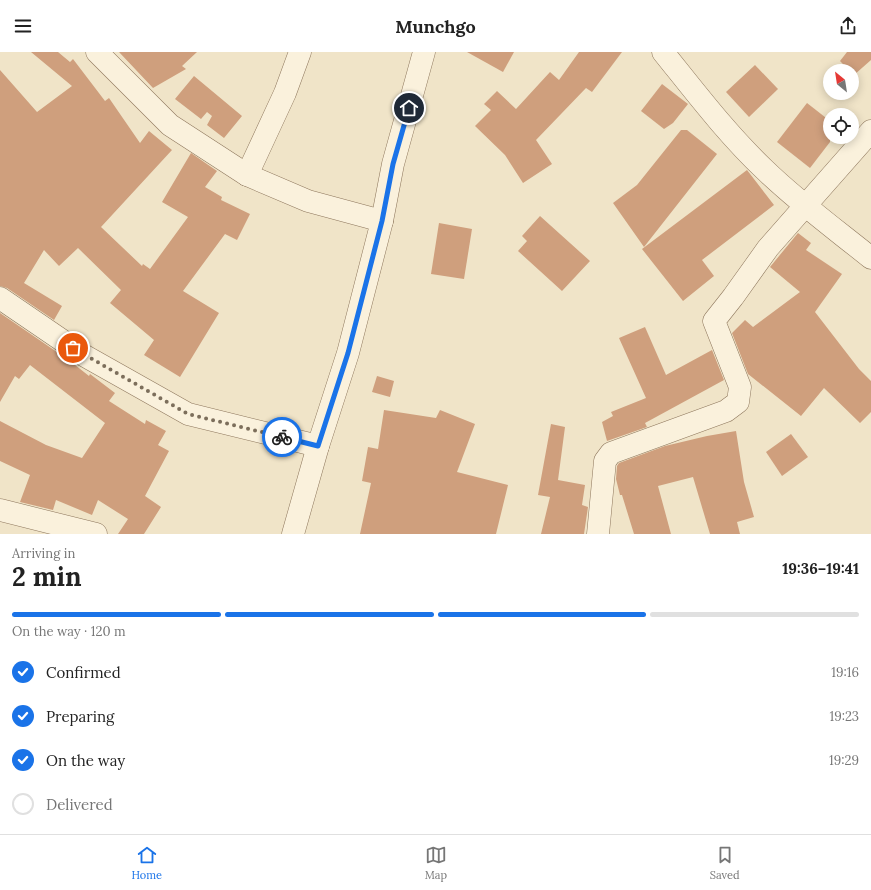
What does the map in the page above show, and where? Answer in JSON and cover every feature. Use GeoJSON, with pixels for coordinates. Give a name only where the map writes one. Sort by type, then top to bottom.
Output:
{"type":"FeatureCollection","features":[{"type":"Feature","properties":{"kind":"street"},"geometry":{"type":"LineString","coordinates":[[97,52],[170,125],[247,175],[308,201],[382,221]]}},
{"type":"Feature","properties":{"kind":"street"},"geometry":{"type":"LineString","coordinates":[[247,175],[285,93],[300,52]]}},
{"type":"Feature","properties":{"kind":"street"},"geometry":{"type":"LineString","coordinates":[[275,534],[294,528],[318,446],[348,353],[382,221],[393,164],[424,52]]}},
{"type":"Feature","properties":{"kind":"street"},"geometry":{"type":"LineString","coordinates":[[663,52],[725,129],[765,170],[805,206],[871,258]]}},
{"type":"Feature","properties":{"kind":"street"},"geometry":{"type":"LineString","coordinates":[[598,534],[605,461],[611,453],[726,412],[738,402],[740,387],[714,321],[768,248],[871,131]]}},
{"type":"Feature","properties":{"kind":"street"},"geometry":{"type":"LineString","coordinates":[[0,298],[85,356],[188,414],[318,446]]}},
{"type":"Feature","properties":{"kind":"street"},"geometry":{"type":"LineString","coordinates":[[0,510],[96,534]]}},
{"type":"Feature","properties":{"kind":"building"},"geometry":{"type":"Polygon","coordinates":[[[31,52],[58,52],[70,62],[73,59],[105,101],[109,98],[140,143],[149,131],[172,150],[101,227],[142,266],[143,264],[150,269],[188,217],[162,202],[191,153],[217,171],[205,187],[222,197],[221,200],[250,214],[237,240],[225,234],[183,291],[219,313],[180,377],[144,355],[154,340],[110,303],[121,290],[78,248],[59,266],[44,250],[24,283],[62,306],[54,320],[7,288],[0,286],[0,70],[37,112],[72,86],[31,52]]]}},
{"type":"Feature","properties":{"kind":"building"},"geometry":{"type":"Polygon","coordinates":[[[119,52],[197,52],[182,66],[186,69],[153,88],[119,52]]]}},
{"type":"Feature","properties":{"kind":"building"},"geometry":{"type":"Polygon","coordinates":[[[467,52],[514,52],[503,72],[467,52]]]}},
{"type":"Feature","properties":{"kind":"building"},"geometry":{"type":"Polygon","coordinates":[[[579,52],[622,52],[592,92],[586,88],[536,140],[552,164],[523,183],[505,155],[475,126],[491,110],[484,104],[497,91],[516,109],[550,72],[559,80],[579,52]]]}},
{"type":"Feature","properties":{"kind":"building"},"geometry":{"type":"Polygon","coordinates":[[[847,52],[871,52],[871,60],[859,71],[859,64],[843,64],[840,61],[847,52]]]}},
{"type":"Feature","properties":{"kind":"building"},"geometry":{"type":"Polygon","coordinates":[[[755,65],[778,89],[749,117],[726,92],[755,65]]]}},
{"type":"Feature","properties":{"kind":"building"},"geometry":{"type":"Polygon","coordinates":[[[194,76],[242,116],[224,138],[207,125],[212,116],[207,112],[201,119],[175,99],[194,76]]]}},
{"type":"Feature","properties":{"kind":"building"},"geometry":{"type":"Polygon","coordinates":[[[662,84],[688,104],[673,123],[664,129],[641,111],[662,84]]]}},
{"type":"Feature","properties":{"kind":"building"},"geometry":{"type":"Polygon","coordinates":[[[807,103],[823,116],[823,144],[828,144],[810,168],[777,142],[807,103]]]}},
{"type":"Feature","properties":{"kind":"building"},"geometry":{"type":"Polygon","coordinates":[[[681,130],[687,130],[717,154],[644,247],[613,203],[637,185],[681,130]]]}},
{"type":"Feature","properties":{"kind":"building"},"geometry":{"type":"Polygon","coordinates":[[[747,170],[774,205],[702,260],[714,276],[683,301],[642,249],[747,170]]]}},
{"type":"Feature","properties":{"kind":"building"},"geometry":{"type":"Polygon","coordinates":[[[540,216],[590,261],[562,291],[518,251],[527,241],[522,236],[540,216]]]}},
{"type":"Feature","properties":{"kind":"building"},"geometry":{"type":"Polygon","coordinates":[[[439,223],[472,229],[464,279],[431,274],[439,223]]]}},
{"type":"Feature","properties":{"kind":"building"},"geometry":{"type":"Polygon","coordinates":[[[798,233],[811,243],[806,250],[842,274],[815,312],[859,369],[871,381],[871,412],[860,423],[824,388],[801,416],[748,374],[732,333],[745,320],[753,327],[800,292],[770,267],[798,233]]]}},
{"type":"Feature","properties":{"kind":"building"},"geometry":{"type":"Polygon","coordinates":[[[0,313],[70,361],[89,376],[90,374],[115,393],[109,401],[145,424],[146,420],[166,431],[158,445],[169,451],[145,496],[161,507],[144,534],[118,534],[128,519],[98,500],[92,515],[56,500],[53,510],[20,502],[30,475],[0,461],[0,421],[46,445],[82,458],[105,423],[30,365],[19,379],[15,376],[0,402],[0,313]]]}},
{"type":"Feature","properties":{"kind":"building"},"geometry":{"type":"Polygon","coordinates":[[[645,327],[666,375],[712,350],[724,380],[645,423],[647,427],[607,441],[602,422],[613,416],[611,412],[646,398],[619,338],[645,327]]]}},
{"type":"Feature","properties":{"kind":"building"},"geometry":{"type":"Polygon","coordinates":[[[377,376],[394,381],[390,397],[372,392],[377,376]]]}},
{"type":"Feature","properties":{"kind":"building"},"geometry":{"type":"Polygon","coordinates":[[[384,410],[436,418],[440,410],[475,424],[457,472],[508,485],[496,534],[360,534],[371,483],[362,481],[368,447],[378,449],[384,410]]]}},
{"type":"Feature","properties":{"kind":"building"},"geometry":{"type":"Polygon","coordinates":[[[551,424],[565,427],[558,480],[585,485],[582,505],[588,507],[584,534],[541,534],[550,497],[538,495],[551,424]]]}},
{"type":"Feature","properties":{"kind":"building"},"geometry":{"type":"Polygon","coordinates":[[[736,431],[744,482],[754,517],[737,522],[740,534],[710,534],[693,477],[658,486],[671,534],[634,534],[616,479],[617,466],[619,463],[665,446],[736,431]]]}},
{"type":"Feature","properties":{"kind":"building"},"geometry":{"type":"Polygon","coordinates":[[[791,434],[808,457],[782,476],[766,452],[791,434]]]}},
{"type":"Feature","properties":{"kind":"way so far"},"geometry":{"type":"LineString","coordinates":[[73,348],[188,414],[282,437]]}},
{"type":"Feature","properties":{"kind":"route"},"geometry":{"type":"LineString","coordinates":[[282,437],[318,446],[348,353],[382,221],[393,164],[409,108]]}}]}
